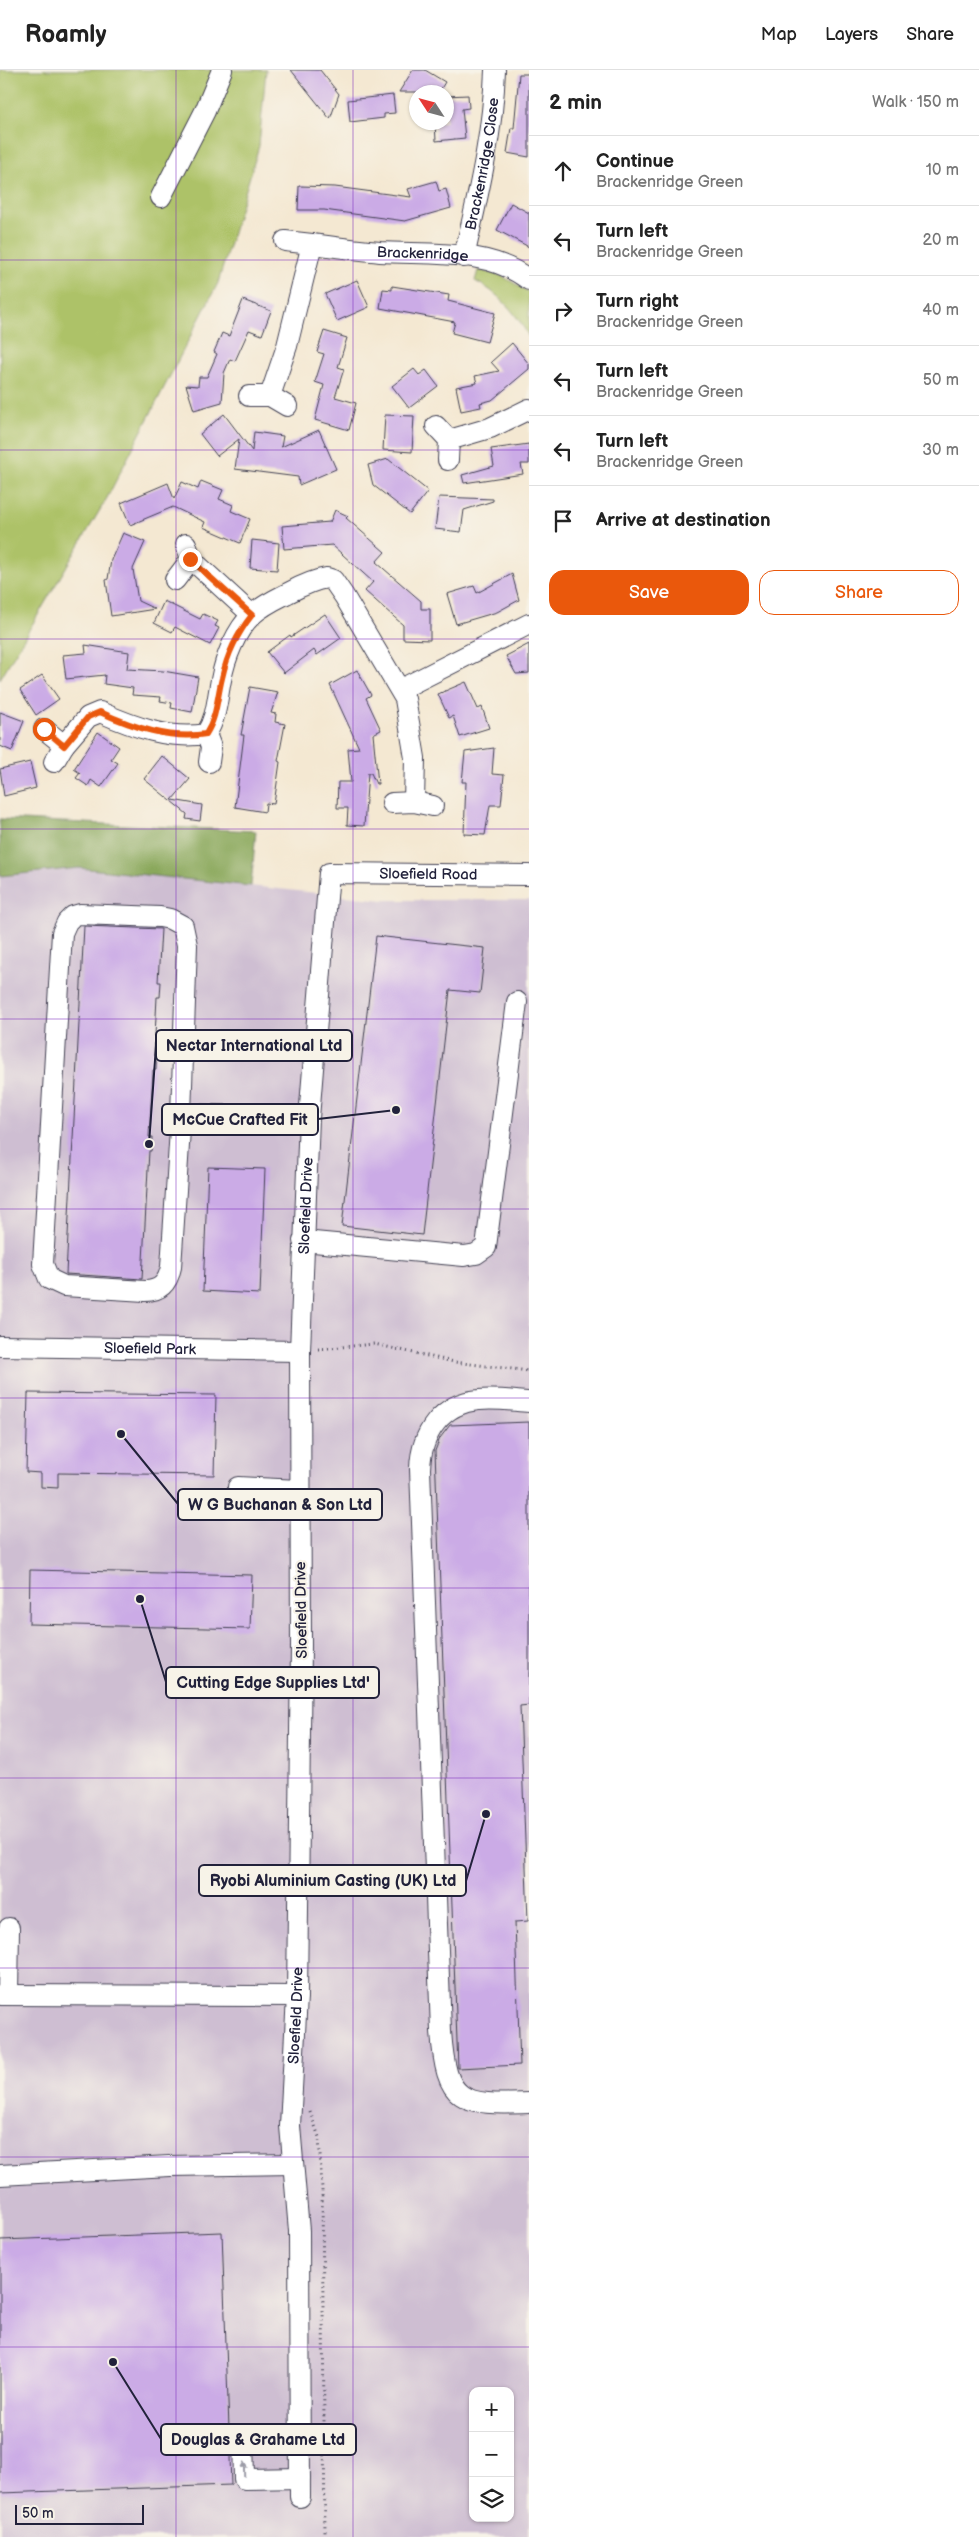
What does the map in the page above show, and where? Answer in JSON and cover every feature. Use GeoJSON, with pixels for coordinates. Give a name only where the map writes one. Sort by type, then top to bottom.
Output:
{"type":"FeatureCollection","features":[{"type":"Feature","properties":{"kind":"street"},"geometry":{"type":"LineString","coordinates":[[161,197],[205,111],[222,70]]}},
{"type":"Feature","properties":{"kind":"street","name":"Brackenridge Close"},"geometry":{"type":"LineString","coordinates":[[464,257],[487,148],[493,108],[495,70]]}},
{"type":"Feature","properties":{"kind":"street","name":"Brackenridge"},"geometry":{"type":"LineString","coordinates":[[285,241],[379,252],[464,257],[502,265],[529,280]]}},
{"type":"Feature","properties":{"kind":"street"},"geometry":{"type":"LineString","coordinates":[[270,396],[287,346],[312,244]]}},
{"type":"Feature","properties":{"kind":"street"},"geometry":{"type":"LineString","coordinates":[[248,396],[270,396],[287,406]]}},
{"type":"Feature","properties":{"kind":"street"},"geometry":{"type":"LineString","coordinates":[[444,442],[490,428],[529,409]]}},
{"type":"Feature","properties":{"kind":"street"},"geometry":{"type":"LineString","coordinates":[[175,580],[188,552],[252,615]]}},
{"type":"Feature","properties":{"kind":"street"},"geometry":{"type":"LineString","coordinates":[[209,762],[211,746],[206,734],[214,717],[221,680],[230,652],[242,627],[252,615],[267,604],[306,583],[327,578],[332,580],[344,596],[401,689],[408,710],[413,734],[415,765],[423,804],[392,803]]}},
{"type":"Feature","properties":{"kind":"street"},"geometry":{"type":"LineString","coordinates":[[401,689],[529,624]]}},
{"type":"Feature","properties":{"kind":"street"},"geometry":{"type":"LineString","coordinates":[[44,729],[59,754],[88,717],[100,712],[124,723],[152,731],[193,736],[206,734]]}},
{"type":"Feature","properties":{"kind":"street","name":"Sloefield Road"},"geometry":{"type":"LineString","coordinates":[[329,873],[529,874]]}},
{"type":"Feature","properties":{"kind":"street","name":"Sloefield Drive"},"geometry":{"type":"LineString","coordinates":[[301,2437],[243,2438],[244,2479],[300,2488],[301,2437],[299,2231],[290,2105],[297,1996],[301,1645],[300,1351],[303,1241],[310,1118],[329,873]]}},
{"type":"Feature","properties":{"kind":"street"},"geometry":{"type":"LineString","coordinates":[[87,914],[165,917],[179,924],[185,930],[187,945],[180,1114],[171,1267],[165,1284],[156,1290],[145,1291],[64,1286],[49,1279],[44,1264],[62,933],[66,922],[73,916],[87,914]]}},
{"type":"Feature","properties":{"kind":"street"},"geometry":{"type":"LineString","coordinates":[[303,1241],[464,1256],[480,1253],[486,1246],[516,1002]]}},
{"type":"Feature","properties":{"kind":"street"},"geometry":{"type":"LineString","coordinates":[[180,1114],[310,1118]]}},
{"type":"Feature","properties":{"kind":"street","name":"Sloefield Park"},"geometry":{"type":"LineString","coordinates":[[0,1346],[300,1351]]}},
{"type":"Feature","properties":{"kind":"street"},"geometry":{"type":"LineString","coordinates":[[529,1402],[476,1400],[453,1408],[437,1421],[427,1436],[422,1451],[420,1468],[441,2031],[444,2065],[452,2086],[465,2099],[482,2103],[529,2103]]}},
{"type":"Feature","properties":{"kind":"street"},"geometry":{"type":"LineString","coordinates":[[238,1487],[299,1490]]}},
{"type":"Feature","properties":{"kind":"street"},"geometry":{"type":"LineString","coordinates":[[9,1928],[4,1995],[297,1996]]}},
{"type":"Feature","properties":{"kind":"street"},"geometry":{"type":"LineString","coordinates":[[0,2176],[170,2166],[293,2164]]}},
{"type":"Feature","properties":{"kind":"path"},"geometry":{"type":"LineString","coordinates":[[300,1351],[374,1344],[454,1362],[529,1371]]}},
{"type":"Feature","properties":{"kind":"path"},"geometry":{"type":"LineString","coordinates":[[290,2105],[302,2106],[309,2111],[316,2126],[320,2146],[324,2230],[324,2537]]}},
{"type":"Feature","properties":{"kind":"shaded area"},"geometry":{"type":"Polygon","coordinates":[[[79,868],[384,900],[529,900],[529,2537],[0,2537],[0,876],[79,868]]]}},
{"type":"Feature","properties":{"kind":"green space"},"geometry":{"type":"Polygon","coordinates":[[[0,70],[266,70],[259,146],[218,283],[107,498],[0,679],[0,70]]]}},
{"type":"Feature","properties":{"kind":"green space"},"geometry":{"type":"Polygon","coordinates":[[[478,270],[502,276],[529,292],[529,337],[519,320],[506,304],[491,291],[475,281],[478,270]]]}},
{"type":"Feature","properties":{"kind":"green space"},"geometry":{"type":"Polygon","coordinates":[[[0,819],[256,831],[251,886],[79,868],[0,876],[0,819]]]}},
{"type":"Feature","properties":{"kind":"building"},"geometry":{"type":"Polygon","coordinates":[[[291,70],[320,70],[339,94],[330,119],[291,70]]]}},
{"type":"Feature","properties":{"kind":"building"},"geometry":{"type":"Polygon","coordinates":[[[413,70],[425,70],[445,82],[443,85],[409,85],[409,92],[399,92],[413,70]]]}},
{"type":"Feature","properties":{"kind":"building"},"geometry":{"type":"Polygon","coordinates":[[[519,74],[529,74],[529,157],[507,153],[511,128],[514,128],[519,74]]]}},
{"type":"Feature","properties":{"kind":"building"},"geometry":{"type":"Polygon","coordinates":[[[393,95],[395,113],[384,114],[384,118],[350,122],[348,100],[393,95]]]}},
{"type":"Feature","properties":{"kind":"building"},"geometry":{"type":"Polygon","coordinates":[[[468,95],[469,108],[462,109],[465,138],[436,141],[435,130],[454,130],[454,96],[468,95]]]}},
{"type":"Feature","properties":{"kind":"building"},"geometry":{"type":"Polygon","coordinates":[[[436,181],[439,191],[446,189],[451,208],[405,221],[324,210],[298,210],[299,186],[335,187],[411,197],[408,189],[436,181]]]}},
{"type":"Feature","properties":{"kind":"building"},"geometry":{"type":"Polygon","coordinates":[[[511,203],[529,213],[529,247],[497,230],[511,203]]]}},
{"type":"Feature","properties":{"kind":"building"},"geometry":{"type":"Polygon","coordinates":[[[357,280],[369,307],[337,321],[325,294],[357,280]]]}},
{"type":"Feature","properties":{"kind":"building"},"geometry":{"type":"Polygon","coordinates":[[[392,286],[449,295],[448,301],[495,313],[487,342],[452,333],[455,322],[380,308],[383,289],[392,290],[392,286]]]}},
{"type":"Feature","properties":{"kind":"building"},"geometry":{"type":"Polygon","coordinates":[[[243,300],[271,311],[262,335],[249,330],[235,361],[230,359],[224,373],[222,402],[194,410],[186,385],[198,386],[199,377],[207,377],[217,354],[214,352],[222,333],[229,336],[243,300]]]}},
{"type":"Feature","properties":{"kind":"building"},"geometry":{"type":"Polygon","coordinates":[[[324,331],[347,338],[338,367],[344,369],[335,397],[356,403],[349,430],[315,420],[324,385],[315,382],[324,354],[317,352],[324,331]]]}},
{"type":"Feature","properties":{"kind":"building"},"geometry":{"type":"Polygon","coordinates":[[[512,343],[529,364],[529,369],[492,400],[480,403],[481,407],[461,411],[456,387],[477,383],[475,376],[499,371],[491,362],[512,343]]]}},
{"type":"Feature","properties":{"kind":"building"},"geometry":{"type":"Polygon","coordinates":[[[414,369],[419,375],[426,370],[438,386],[409,408],[392,386],[414,369]]]}},
{"type":"Feature","properties":{"kind":"building"},"geometry":{"type":"Polygon","coordinates":[[[224,414],[252,451],[254,432],[283,436],[281,447],[319,430],[336,469],[299,485],[298,477],[235,469],[239,439],[217,456],[200,434],[224,414]]]}},
{"type":"Feature","properties":{"kind":"building"},"geometry":{"type":"Polygon","coordinates":[[[385,415],[414,416],[412,452],[383,450],[385,415]]]}},
{"type":"Feature","properties":{"kind":"building"},"geometry":{"type":"Polygon","coordinates":[[[529,444],[529,464],[521,464],[523,474],[464,483],[462,475],[494,466],[491,449],[529,444]]]}},
{"type":"Feature","properties":{"kind":"building"},"geometry":{"type":"Polygon","coordinates":[[[388,459],[428,491],[410,514],[373,485],[368,465],[388,459]]]}},
{"type":"Feature","properties":{"kind":"building"},"geometry":{"type":"Polygon","coordinates":[[[201,481],[223,490],[219,499],[233,505],[231,511],[250,519],[240,543],[203,527],[205,522],[173,507],[130,525],[121,503],[168,483],[174,499],[182,482],[198,489],[201,481]]]}},
{"type":"Feature","properties":{"kind":"building"},"geometry":{"type":"Polygon","coordinates":[[[439,497],[493,499],[493,501],[464,510],[461,532],[435,529],[439,497]]]}},
{"type":"Feature","properties":{"kind":"building"},"geometry":{"type":"Polygon","coordinates":[[[335,510],[348,516],[346,518],[385,552],[376,562],[421,601],[421,609],[430,609],[430,640],[403,639],[403,625],[365,591],[373,582],[332,545],[284,549],[282,526],[330,522],[335,510]]]}},
{"type":"Feature","properties":{"kind":"building"},"geometry":{"type":"Polygon","coordinates":[[[123,533],[145,542],[133,569],[138,601],[155,609],[111,616],[106,580],[108,579],[111,560],[123,533]]]}},
{"type":"Feature","properties":{"kind":"building"},"geometry":{"type":"Polygon","coordinates":[[[252,540],[279,543],[277,570],[250,568],[252,540]]]}},
{"type":"Feature","properties":{"kind":"building"},"geometry":{"type":"Polygon","coordinates":[[[512,574],[519,600],[497,612],[456,624],[447,594],[474,586],[477,593],[512,574]]]}},
{"type":"Feature","properties":{"kind":"building"},"geometry":{"type":"Polygon","coordinates":[[[164,601],[200,619],[203,614],[218,621],[215,626],[219,628],[210,645],[175,627],[172,632],[154,623],[164,601]]]}},
{"type":"Feature","properties":{"kind":"building"},"geometry":{"type":"Polygon","coordinates":[[[325,614],[341,638],[317,655],[314,650],[284,673],[267,652],[290,635],[291,637],[325,614]]]}},
{"type":"Feature","properties":{"kind":"building"},"geometry":{"type":"Polygon","coordinates":[[[529,644],[529,673],[516,674],[506,656],[529,644]]]}},
{"type":"Feature","properties":{"kind":"building"},"geometry":{"type":"Polygon","coordinates":[[[85,645],[129,652],[127,669],[163,671],[198,677],[192,712],[171,708],[172,703],[160,701],[161,697],[132,695],[133,688],[104,684],[105,675],[66,679],[63,655],[86,653],[85,645]]]}},
{"type":"Feature","properties":{"kind":"building"},"geometry":{"type":"Polygon","coordinates":[[[357,670],[371,695],[366,698],[381,730],[373,734],[378,784],[376,784],[371,773],[368,773],[364,826],[347,825],[348,808],[337,808],[338,782],[351,782],[348,749],[359,748],[330,685],[357,670]]]}},
{"type":"Feature","properties":{"kind":"building"},"geometry":{"type":"Polygon","coordinates":[[[42,675],[59,699],[36,715],[20,690],[42,675]]]}},
{"type":"Feature","properties":{"kind":"building"},"geometry":{"type":"Polygon","coordinates":[[[466,682],[478,709],[482,707],[489,728],[460,737],[453,716],[449,718],[438,694],[466,682]]]}},
{"type":"Feature","properties":{"kind":"building"},"geometry":{"type":"Polygon","coordinates":[[[250,687],[278,692],[271,713],[276,714],[275,722],[285,724],[278,761],[280,762],[274,804],[266,803],[265,812],[235,807],[244,735],[241,735],[250,687]]]}},
{"type":"Feature","properties":{"kind":"building"},"geometry":{"type":"Polygon","coordinates":[[[0,712],[24,721],[12,751],[0,746],[0,712]]]}},
{"type":"Feature","properties":{"kind":"building"},"geometry":{"type":"Polygon","coordinates":[[[98,732],[119,747],[111,759],[118,763],[101,787],[91,780],[88,786],[76,778],[80,773],[74,769],[98,732]]]}},
{"type":"Feature","properties":{"kind":"building"},"geometry":{"type":"Polygon","coordinates":[[[494,748],[492,774],[504,775],[501,805],[490,805],[485,835],[464,834],[466,782],[462,782],[465,752],[494,748]]]}},
{"type":"Feature","properties":{"kind":"building"},"geometry":{"type":"Polygon","coordinates":[[[162,756],[190,779],[172,800],[202,805],[200,821],[186,819],[187,814],[144,779],[162,756]]]}},
{"type":"Feature","properties":{"kind":"building"},"geometry":{"type":"Polygon","coordinates":[[[30,762],[36,788],[4,796],[0,769],[30,762]]]}},
{"type":"Feature","properties":{"kind":"building"},"geometry":{"type":"Polygon","coordinates":[[[84,926],[161,929],[158,982],[161,982],[160,997],[157,997],[154,1055],[157,1055],[156,1070],[153,1070],[149,1137],[152,1137],[151,1151],[149,1151],[142,1279],[66,1274],[84,926]]]}},
{"type":"Feature","properties":{"kind":"building"},"geometry":{"type":"Polygon","coordinates":[[[376,936],[485,948],[480,993],[450,990],[422,1235],[342,1226],[376,936]]]}},
{"type":"Feature","properties":{"kind":"building"},"geometry":{"type":"Polygon","coordinates":[[[208,1167],[265,1169],[260,1294],[203,1291],[208,1167]]]}},
{"type":"Feature","properties":{"kind":"building"},"geometry":{"type":"Polygon","coordinates":[[[28,1393],[216,1395],[214,1475],[58,1473],[58,1488],[41,1487],[41,1473],[26,1472],[28,1393]]]}},
{"type":"Feature","properties":{"kind":"building"},"geometry":{"type":"Polygon","coordinates":[[[529,1422],[529,1705],[520,1706],[528,1921],[515,1922],[520,2065],[458,2068],[435,1451],[440,1438],[450,1425],[529,1422]]]}},
{"type":"Feature","properties":{"kind":"building"},"geometry":{"type":"Polygon","coordinates":[[[30,1570],[252,1575],[250,1629],[29,1624],[30,1570]]]}},
{"type":"Feature","properties":{"kind":"building"},"geometry":{"type":"Polygon","coordinates":[[[222,2232],[231,2485],[0,2493],[0,2240],[222,2232]]]}},
{"type":"Feature","properties":{"kind":"place","name":"McCue Crafted Fit"},"geometry":{"type":"Point","coordinates":[396,1110]}},
{"type":"Feature","properties":{"kind":"place","name":"Nectar International Ltd"},"geometry":{"type":"Point","coordinates":[149,1144]}},
{"type":"Feature","properties":{"kind":"place","name":"W G Buchanan & Son Ltd"},"geometry":{"type":"Point","coordinates":[121,1434]}},
{"type":"Feature","properties":{"kind":"place","name":"Cutting Edge Supplies Ltd'"},"geometry":{"type":"Point","coordinates":[140,1599]}},
{"type":"Feature","properties":{"kind":"place","name":"Ryobi Aluminium Casting (UK) Ltd"},"geometry":{"type":"Point","coordinates":[486,1814]}},
{"type":"Feature","properties":{"kind":"place","name":"Douglas & Grahame Ltd"},"geometry":{"type":"Point","coordinates":[113,2362]}},
{"type":"Feature","properties":{"kind":"route"},"geometry":{"type":"LineString","coordinates":[[44,729],[64,746],[88,717],[100,712],[124,723],[152,731],[193,736],[206,734],[211,727],[217,707],[221,680],[230,652],[242,627],[252,615],[190,559]]}}]}
